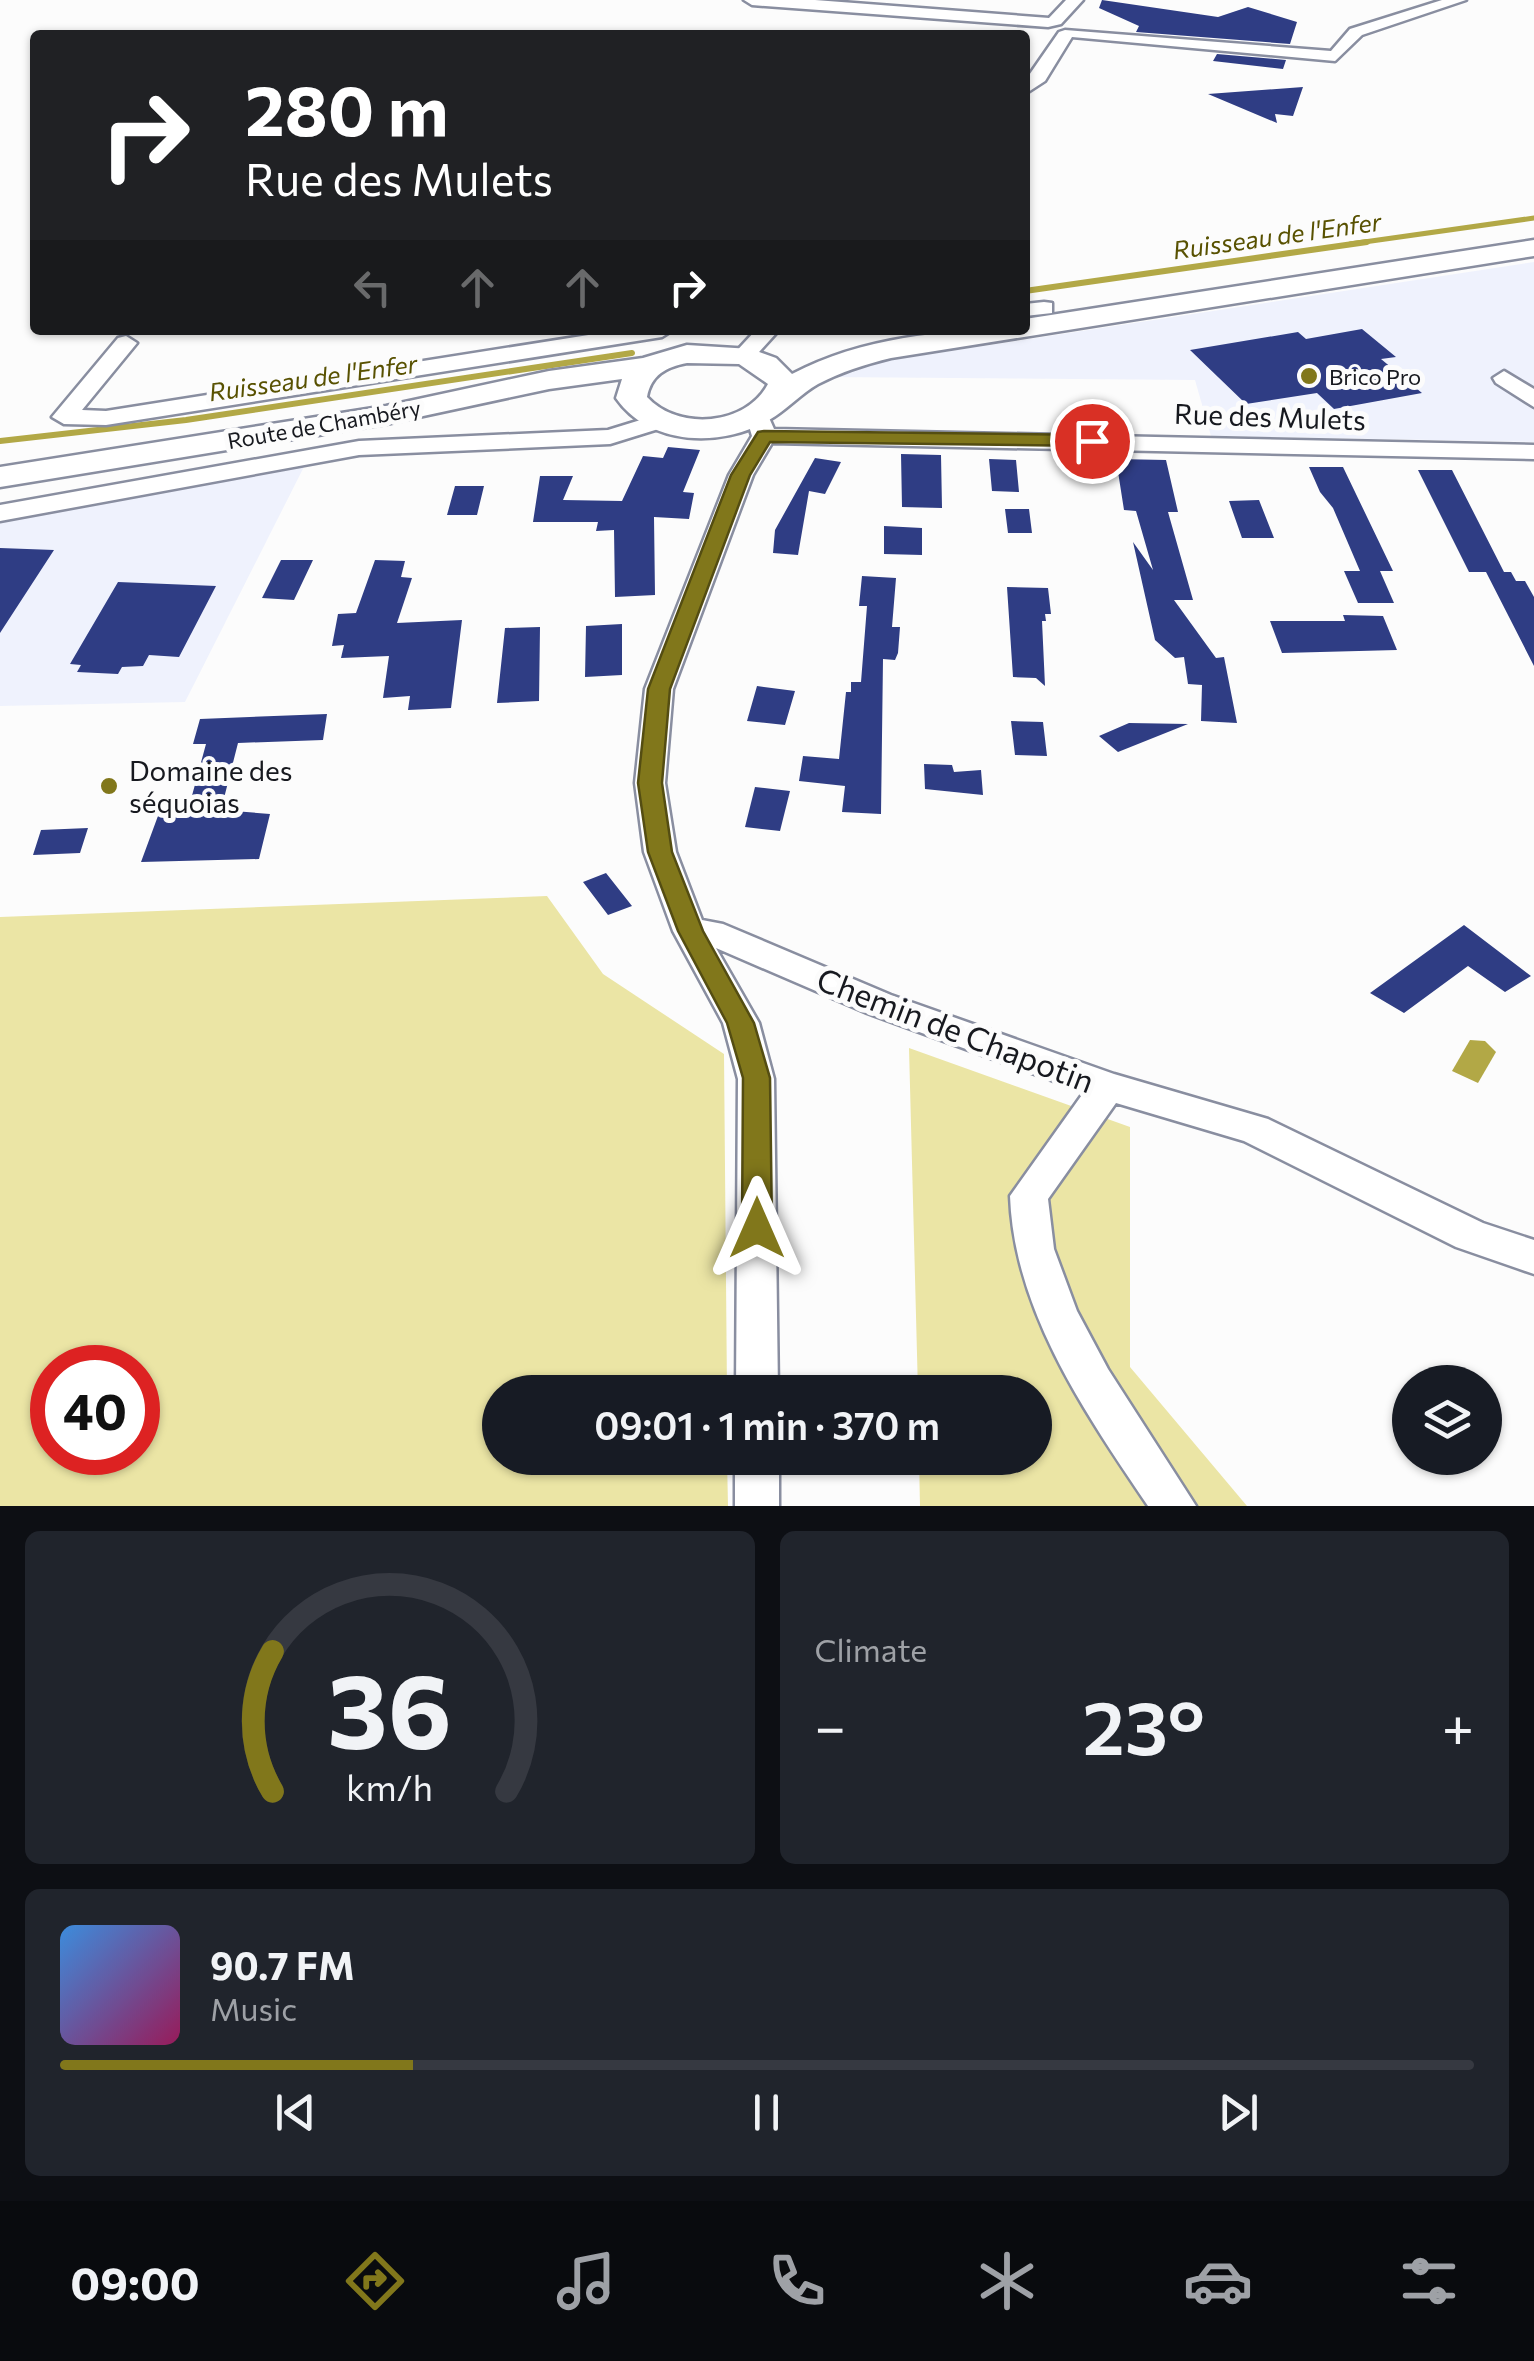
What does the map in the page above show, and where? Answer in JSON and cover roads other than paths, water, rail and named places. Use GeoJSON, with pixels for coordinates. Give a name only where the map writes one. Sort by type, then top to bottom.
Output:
{"type":"FeatureCollection","features":[{"type":"Feature","properties":{"kind":"main road"},"geometry":{"type":"LineString","coordinates":[[1030,314],[1534,238]]}},
{"type":"Feature","properties":{"kind":"main road"},"geometry":{"type":"LineString","coordinates":[[1030,314],[1534,248]]}},
{"type":"Feature","properties":{"kind":"main road","name":"Route de Chambéry"},"geometry":{"type":"LineString","coordinates":[[0,477],[386,416],[532,383],[648,366],[688,354],[756,343],[820,356],[894,335]]}},
{"type":"Feature","properties":{"kind":"main road"},"geometry":{"type":"LineString","coordinates":[[648,366],[632,382],[632,398],[660,421],[699,427],[731,425],[768,416],[808,374],[869,354],[981,335]]}},
{"type":"Feature","properties":{"kind":"main road"},"geometry":{"type":"LineString","coordinates":[[756,343],[784,383],[768,416]]}},
{"type":"Feature","properties":{"kind":"main road","name":"Route de Chambéry"},"geometry":{"type":"LineString","coordinates":[[0,493],[410,428],[558,391],[602,390],[632,398]]}},
{"type":"Feature","properties":{"kind":"street"},"geometry":{"type":"LineString","coordinates":[[752,0],[990,18],[1060,30],[1334,56],[1356,32],[1458,0]]}},
{"type":"Feature","properties":{"kind":"street"},"geometry":{"type":"LineString","coordinates":[[1030,83],[1050,65],[1060,30]]}},
{"type":"Feature","properties":{"kind":"street"},"geometry":{"type":"LineString","coordinates":[[126,343],[64,417],[106,418],[630,335]]}},
{"type":"Feature","properties":{"kind":"street"},"geometry":{"type":"LineString","coordinates":[[1504,378],[1534,400]]}},
{"type":"Feature","properties":{"kind":"street"},"geometry":{"type":"LineString","coordinates":[[757,1375],[756,1078],[741,1023],[690,931],[660,852],[650,783],[659,689],[741,475],[768,416]]}},
{"type":"Feature","properties":{"kind":"street","name":"Rue des Mulets"},"geometry":{"type":"LineString","coordinates":[[768,416],[1534,452]]}},
{"type":"Feature","properties":{"kind":"street"},"geometry":{"type":"LineString","coordinates":[[0,513],[359,448],[610,437],[660,421]]}},
{"type":"Feature","properties":{"kind":"street","name":"Chemin de Chapotin"},"geometry":{"type":"LineString","coordinates":[[690,931],[711,932],[880,1004],[1108,1086],[1028,1196],[1034,1248],[1059,1312],[1120,1428],[1174,1506]]}},
{"type":"Feature","properties":{"kind":"street"},"geometry":{"type":"LineString","coordinates":[[1108,1086],[1255,1129],[1470,1236],[1534,1256]]}},
{"type":"Feature","properties":{"kind":"street"},"geometry":{"type":"LineString","coordinates":[[757,1475],[757,1506]]}},
{"type":"Feature","properties":{"kind":"waterway","name":"Ruisseau de l'Enfer"},"geometry":{"type":"LineString","coordinates":[[1350,244],[1534,218]]}},
{"type":"Feature","properties":{"kind":"waterway","name":"Ruisseau de l'Enfer"},"geometry":{"type":"LineString","coordinates":[[1030,290],[1367,242]]}},
{"type":"Feature","properties":{"kind":"waterway","name":"Ruisseau de l'Enfer"},"geometry":{"type":"LineString","coordinates":[[0,441],[186,420],[632,353]]}},
{"type":"Feature","properties":{"kind":"place","name":"Brico Pro"},"geometry":{"type":"Point","coordinates":[1309,376]}},
{"type":"Feature","properties":{"kind":"place","name":"Domaine des séquoias"},"geometry":{"type":"Point","coordinates":[109,786]}}]}
